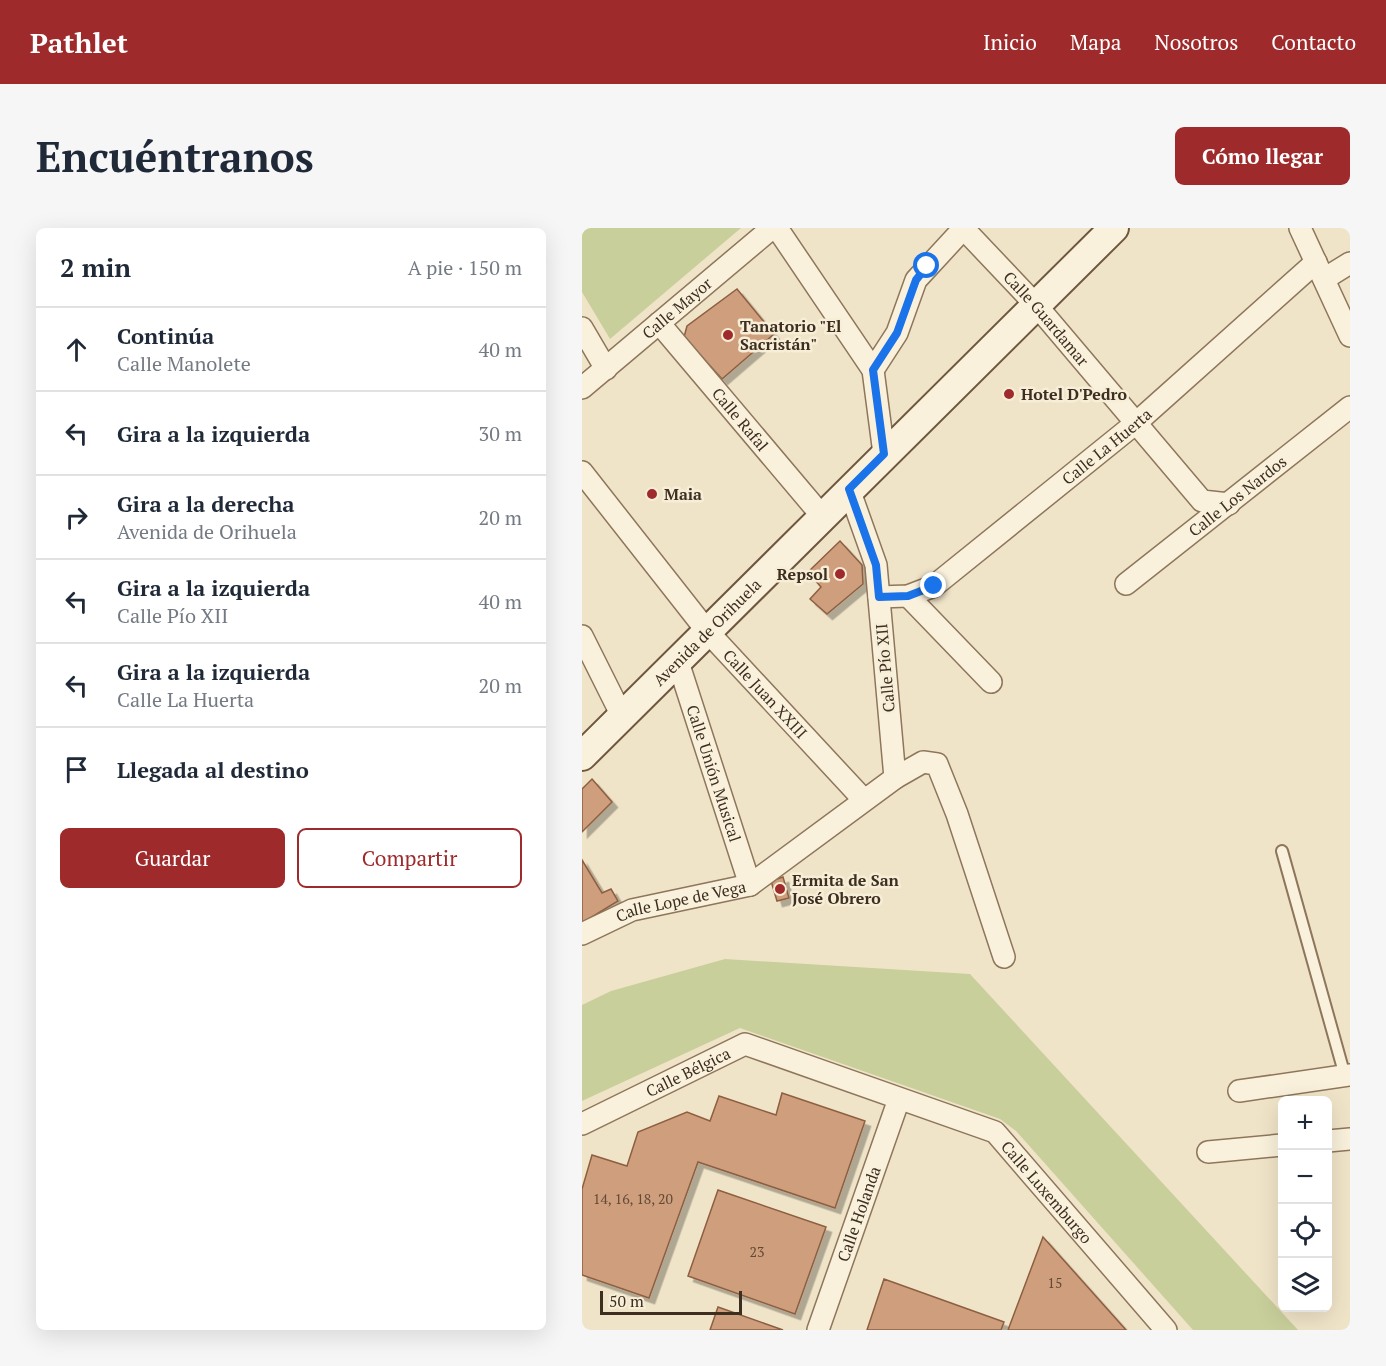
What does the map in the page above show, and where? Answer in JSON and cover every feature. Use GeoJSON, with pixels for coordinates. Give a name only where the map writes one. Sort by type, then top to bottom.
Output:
{"type":"FeatureCollection","features":[{"type":"Feature","properties":{"kind":"main road","name":"Avenida de Orihuela"},"geometry":{"type":"LineString","coordinates":[[582,756],[1114,228]]}},
{"type":"Feature","properties":{"kind":"street","name":"Calle Mayor"},"geometry":{"type":"LineString","coordinates":[[582,388],[772,228]]}},
{"type":"Feature","properties":{"kind":"street"},"geometry":{"type":"LineString","coordinates":[[777,228],[873,370],[884,454]]}},
{"type":"Feature","properties":{"kind":"street"},"geometry":{"type":"LineString","coordinates":[[873,370],[897,333],[916,280],[964,228]]}},
{"type":"Feature","properties":{"kind":"street","name":"Calle Guardamar"},"geometry":{"type":"LineString","coordinates":[[964,228],[1036,305],[1202,501],[1229,504]]}},
{"type":"Feature","properties":{"kind":"street"},"geometry":{"type":"LineString","coordinates":[[1300,228],[1350,336]]}},
{"type":"Feature","properties":{"kind":"street","name":"Calle La Huerta"},"geometry":{"type":"LineString","coordinates":[[879,597],[908,596],[934,586],[1136,423],[1320,270],[1350,263]]}},
{"type":"Feature","properties":{"kind":"street","name":"Calle Rafal"},"geometry":{"type":"LineString","coordinates":[[658,323],[822,516]]}},
{"type":"Feature","properties":{"kind":"street"},"geometry":{"type":"LineString","coordinates":[[582,328],[606,369]]}},
{"type":"Feature","properties":{"kind":"street","name":"Calle Los Nardos"},"geometry":{"type":"LineString","coordinates":[[1126,584],[1350,407]]}},
{"type":"Feature","properties":{"kind":"street","name":"Calle Juan XXIII"},"geometry":{"type":"LineString","coordinates":[[582,472],[707,631],[864,800]]}},
{"type":"Feature","properties":{"kind":"street","name":"Calle Pío XII"},"geometry":{"type":"LineString","coordinates":[[849,489],[876,565],[895,778]]}},
{"type":"Feature","properties":{"kind":"street"},"geometry":{"type":"LineString","coordinates":[[908,596],[991,682]]}},
{"type":"Feature","properties":{"kind":"street"},"geometry":{"type":"LineString","coordinates":[[582,636],[622,716]]}},
{"type":"Feature","properties":{"kind":"street","name":"Calle Unión Musical"},"geometry":{"type":"LineString","coordinates":[[678,662],[750,885]]}},
{"type":"Feature","properties":{"kind":"street"},"geometry":{"type":"LineString","coordinates":[[864,800],[923,762],[937,764],[957,814],[1004,957]]}},
{"type":"Feature","properties":{"kind":"street","name":"Calle Lope de Vega"},"geometry":{"type":"LineString","coordinates":[[582,934],[633,910],[750,885],[864,800]]}},
{"type":"Feature","properties":{"kind":"street","name":"Calle Bélgica"},"geometry":{"type":"LineString","coordinates":[[582,1124],[745,1044],[899,1099]]}},
{"type":"Feature","properties":{"kind":"street"},"geometry":{"type":"LineString","coordinates":[[1239,1091],[1347,1075]]}},
{"type":"Feature","properties":{"kind":"street","name":"Calle Holanda"},"geometry":{"type":"LineString","coordinates":[[818,1330],[899,1099]]}},
{"type":"Feature","properties":{"kind":"street","name":"Calle Luxemburgo"},"geometry":{"type":"LineString","coordinates":[[899,1099],[995,1132],[1166,1330]]}},
{"type":"Feature","properties":{"kind":"street"},"geometry":{"type":"LineString","coordinates":[[1332,1141],[1350,1139]]}},
{"type":"Feature","properties":{"kind":"street"},"geometry":{"type":"LineString","coordinates":[[1208,1152],[1278,1145]]}},
{"type":"Feature","properties":{"kind":"lane"},"geometry":{"type":"LineString","coordinates":[[1282,851],[1347,1075]]}},
{"type":"Feature","properties":{"kind":"green space"},"geometry":{"type":"Polygon","coordinates":[[[582,228],[741,228],[610,339],[582,292],[582,228]]]}},
{"type":"Feature","properties":{"kind":"green space"},"geometry":{"type":"Polygon","coordinates":[[[725,959],[970,974],[1278,1308],[1278,1312],[1281,1312],[1298,1330],[1193,1330],[1016,1131],[1000,1119],[740,1028],[582,1101],[582,1005],[611,991],[725,959]]]}},
{"type":"Feature","properties":{"kind":"building","name":"Tanatorio \"El Sacristán\""},"geometry":{"type":"Polygon","coordinates":[[[737,289],[774,334],[722,379],[684,337],[687,326],[737,289]]]}},
{"type":"Feature","properties":{"kind":"building"},"geometry":{"type":"Polygon","coordinates":[[[840,541],[862,565],[863,584],[827,614],[810,599],[821,587],[808,572],[840,541]]]}},
{"type":"Feature","properties":{"kind":"building"},"geometry":{"type":"Polygon","coordinates":[[[592,779],[612,802],[582,832],[582,789],[592,779]]]}},
{"type":"Feature","properties":{"kind":"building"},"geometry":{"type":"Polygon","coordinates":[[[582,860],[602,893],[611,889],[618,901],[582,923],[582,860]]]}},
{"type":"Feature","properties":{"kind":"building","name":"Ermita de San José Obrero"},"geometry":{"type":"Polygon","coordinates":[[[783,877],[789,898],[777,901],[771,881],[783,877]]]}},
{"type":"Feature","properties":{"kind":"building"},"geometry":{"type":"Polygon","coordinates":[[[782,1093],[865,1121],[835,1208],[698,1162],[649,1298],[582,1275],[582,1189],[592,1155],[627,1166],[638,1132],[687,1112],[710,1121],[719,1096],[776,1115],[782,1093]]]}},
{"type":"Feature","properties":{"kind":"building"},"geometry":{"type":"Polygon","coordinates":[[[718,1190],[826,1227],[795,1314],[688,1276],[718,1190]]]}},
{"type":"Feature","properties":{"kind":"building"},"geometry":{"type":"Polygon","coordinates":[[[1043,1237],[1126,1330],[1008,1330],[1043,1237]]]}},
{"type":"Feature","properties":{"kind":"building"},"geometry":{"type":"Polygon","coordinates":[[[884,1279],[1004,1322],[1001,1330],[867,1330],[884,1279]]]}},
{"type":"Feature","properties":{"kind":"building"},"geometry":{"type":"Polygon","coordinates":[[[718,1307],[783,1330],[710,1330],[718,1307]]]}},
{"type":"Feature","properties":{"kind":"place","name":"Tanatorio \"El Sacristán\""},"geometry":{"type":"Point","coordinates":[728,335]}},
{"type":"Feature","properties":{"kind":"place","name":"Hotel D'Pedro"},"geometry":{"type":"Point","coordinates":[1009,394]}},
{"type":"Feature","properties":{"kind":"place","name":"Maia"},"geometry":{"type":"Point","coordinates":[652,494]}},
{"type":"Feature","properties":{"kind":"place","name":"Repsol"},"geometry":{"type":"Point","coordinates":[840,574]}},
{"type":"Feature","properties":{"kind":"place","name":"Ermita de San José Obrero"},"geometry":{"type":"Point","coordinates":[780,889]}},
{"type":"Feature","properties":{"kind":"route"},"geometry":{"type":"LineString","coordinates":[[927,266],[916,280],[897,333],[873,370],[884,454],[849,489],[876,565],[879,597],[908,596],[934,586]]}}]}
